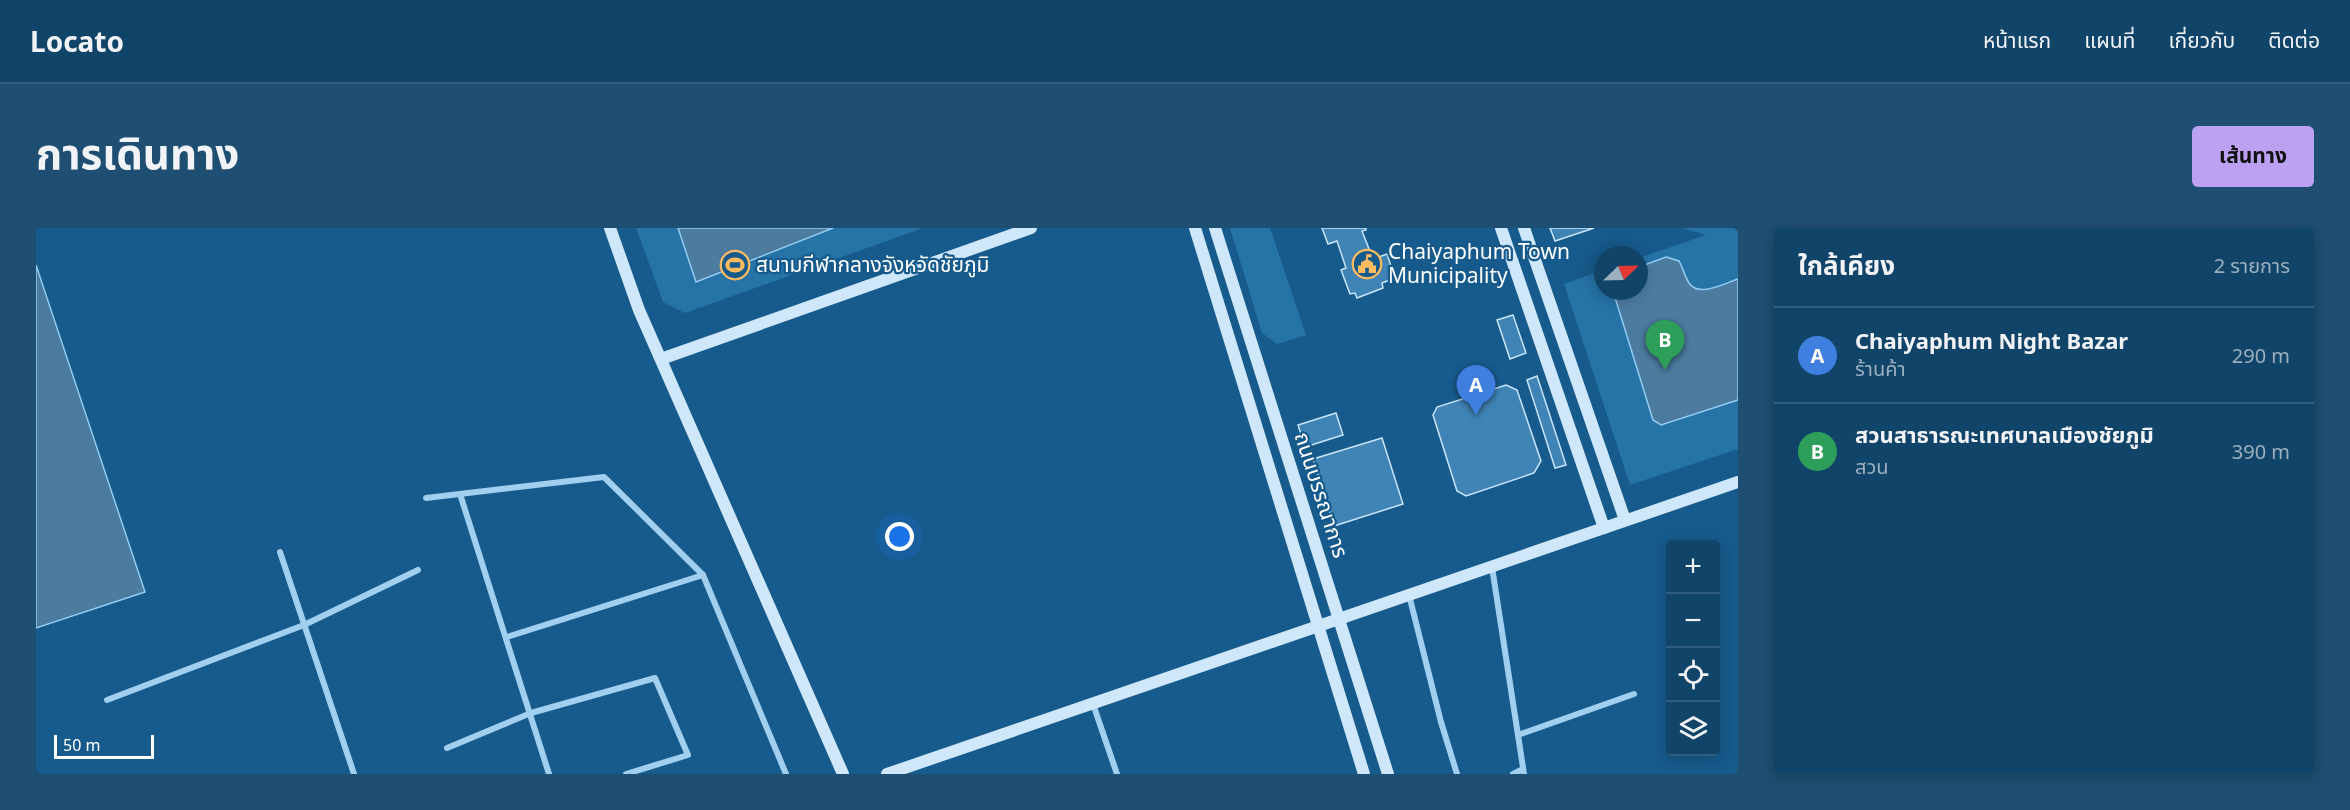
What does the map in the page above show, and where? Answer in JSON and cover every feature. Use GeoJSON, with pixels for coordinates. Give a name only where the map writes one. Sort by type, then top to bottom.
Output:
{"type":"FeatureCollection","features":[{"type":"Feature","properties":{"kind":"street"},"geometry":{"type":"LineString","coordinates":[[610,228],[639,310],[843,774]]}},
{"type":"Feature","properties":{"kind":"street"},"geometry":{"type":"LineString","coordinates":[[661,359],[1031,228]]}},
{"type":"Feature","properties":{"kind":"street","name":"ถนนบรรณาการ"},"geometry":{"type":"LineString","coordinates":[[1195,228],[1364,774]]}},
{"type":"Feature","properties":{"kind":"street","name":"ถนนบรรณาการ"},"geometry":{"type":"LineString","coordinates":[[1215,228],[1388,774]]}},
{"type":"Feature","properties":{"kind":"street"},"geometry":{"type":"LineString","coordinates":[[1501,228],[1604,528]]}},
{"type":"Feature","properties":{"kind":"street"},"geometry":{"type":"LineString","coordinates":[[1524,228],[1625,520]]}},
{"type":"Feature","properties":{"kind":"street"},"geometry":{"type":"LineString","coordinates":[[426,498],[604,477],[703,575],[786,774]]}},
{"type":"Feature","properties":{"kind":"street"},"geometry":{"type":"LineString","coordinates":[[893,773],[1738,482]]}},
{"type":"Feature","properties":{"kind":"street"},"geometry":{"type":"LineString","coordinates":[[460,494],[549,774]]}},
{"type":"Feature","properties":{"kind":"street"},"geometry":{"type":"LineString","coordinates":[[280,552],[354,774]]}},
{"type":"Feature","properties":{"kind":"street"},"geometry":{"type":"LineString","coordinates":[[1492,567],[1523,771],[1513,774]]}},
{"type":"Feature","properties":{"kind":"street"},"geometry":{"type":"LineString","coordinates":[[107,700],[304,625],[418,570]]}},
{"type":"Feature","properties":{"kind":"street"},"geometry":{"type":"LineString","coordinates":[[507,637],[703,575]]}},
{"type":"Feature","properties":{"kind":"street"},"geometry":{"type":"LineString","coordinates":[[1409,595],[1441,722],[1457,774]]}},
{"type":"Feature","properties":{"kind":"street"},"geometry":{"type":"LineString","coordinates":[[447,748],[531,713],[655,678],[688,755],[626,774]]}},
{"type":"Feature","properties":{"kind":"street"},"geometry":{"type":"LineString","coordinates":[[1518,735],[1634,694]]}},
{"type":"Feature","properties":{"kind":"street"},"geometry":{"type":"LineString","coordinates":[[1093,703],[1117,774]]}},
{"type":"Feature","properties":{"kind":"shaded area","name":"สนามกีฬากลางจังหวัดชัยภูมิ"},"geometry":{"type":"Polygon","coordinates":[[[636,228],[923,228],[685,313],[663,302],[636,228]]]}},
{"type":"Feature","properties":{"kind":"shaded area"},"geometry":{"type":"Polygon","coordinates":[[[678,228],[833,228],[696,282],[678,228]]]}},
{"type":"Feature","properties":{"kind":"shaded area"},"geometry":{"type":"Polygon","coordinates":[[[1230,228],[1270,228],[1306,335],[1277,344],[1262,333],[1230,228]]]}},
{"type":"Feature","properties":{"kind":"shaded area"},"geometry":{"type":"Polygon","coordinates":[[[1682,228],[1738,228],[1738,449],[1630,485],[1564,284],[1594,273],[1594,300],[1648,300],[1648,255],[1706,235],[1682,228]]]}},
{"type":"Feature","properties":{"kind":"shaded area"},"geometry":{"type":"Polygon","coordinates":[[[1666,257],[1679,261],[1689,283],[1699,289],[1712,288],[1738,279],[1738,400],[1661,425],[1653,420],[1616,300],[1648,300],[1648,264],[1666,257]]]}},
{"type":"Feature","properties":{"kind":"shaded area"},"geometry":{"type":"Polygon","coordinates":[[[36,265],[145,592],[36,628],[36,265]]]}},
{"type":"Feature","properties":{"kind":"building","name":"Chaiyaphum Town Municipality"},"geometry":{"type":"Polygon","coordinates":[[[1322,228],[1366,228],[1362,231],[1373,259],[1387,254],[1395,278],[1382,283],[1383,288],[1357,298],[1355,293],[1350,294],[1341,270],[1346,268],[1337,241],[1328,244],[1322,228]]]}},
{"type":"Feature","properties":{"kind":"building"},"geometry":{"type":"Polygon","coordinates":[[[1550,228],[1594,228],[1555,241],[1550,228]]]}},
{"type":"Feature","properties":{"kind":"building"},"geometry":{"type":"Polygon","coordinates":[[[1513,315],[1526,353],[1510,359],[1497,320],[1513,315]]]}},
{"type":"Feature","properties":{"kind":"building"},"geometry":{"type":"Polygon","coordinates":[[[1537,376],[1566,465],[1555,468],[1527,380],[1537,376]]]}},
{"type":"Feature","properties":{"kind":"building"},"geometry":{"type":"Polygon","coordinates":[[[1506,385],[1517,390],[1541,461],[1534,473],[1466,496],[1457,491],[1433,415],[1437,407],[1506,385]]]}},
{"type":"Feature","properties":{"kind":"building"},"geometry":{"type":"Polygon","coordinates":[[[1336,413],[1343,435],[1305,447],[1298,425],[1336,413]]]}},
{"type":"Feature","properties":{"kind":"building"},"geometry":{"type":"Polygon","coordinates":[[[1382,438],[1403,504],[1334,526],[1313,459],[1382,438]]]}},
{"type":"Feature","properties":{"kind":"place","name":"Chaiyaphum Town Municipality"},"geometry":{"type":"Point","coordinates":[1367,264]}},
{"type":"Feature","properties":{"kind":"place","name":"สนามกีฬากลางจังหวัดชัยภูมิ"},"geometry":{"type":"Point","coordinates":[735,265]}},
{"type":"Feature","properties":{"kind":"place","name":"สวนสาธารณะเทศบาลเมืองชัยภูมิ"},"geometry":{"type":"Point","coordinates":[1665,370]}},
{"type":"Feature","properties":{"kind":"place","name":"Chaiyaphum Night Bazar"},"geometry":{"type":"Point","coordinates":[1476,415]}}]}
